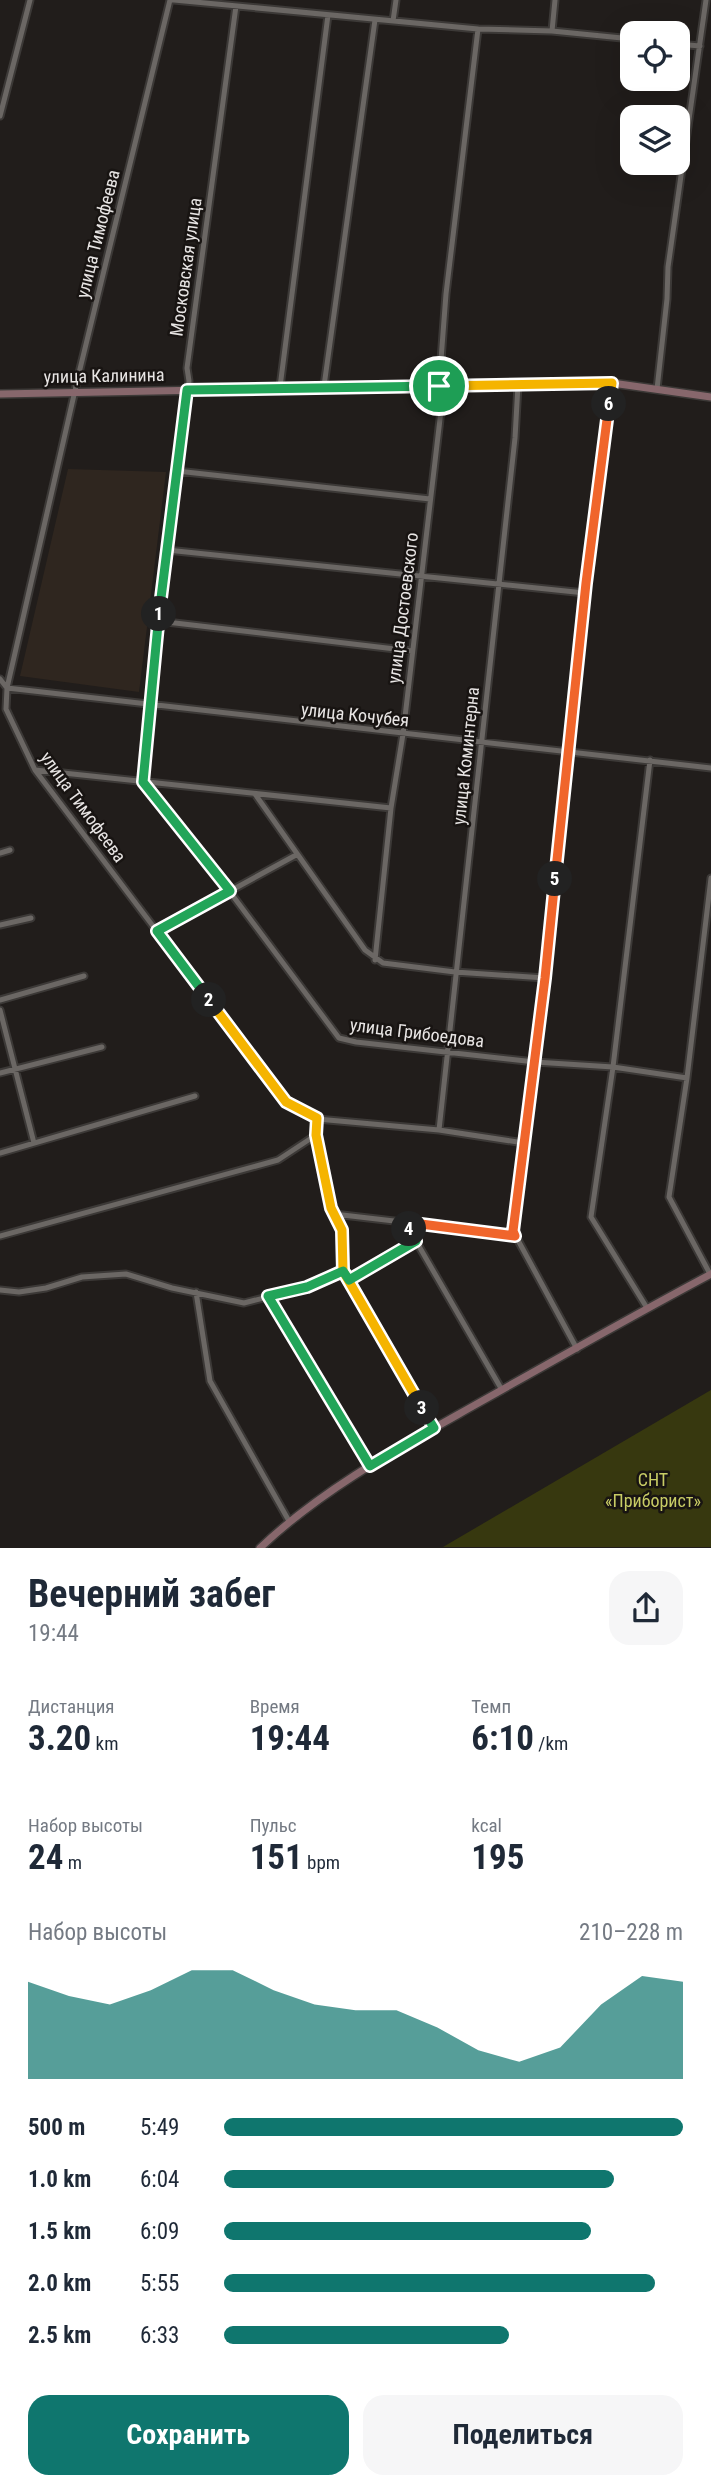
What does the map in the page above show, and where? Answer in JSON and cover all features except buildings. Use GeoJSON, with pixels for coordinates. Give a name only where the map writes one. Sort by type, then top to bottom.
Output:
{"type":"FeatureCollection","features":[{"type":"Feature","properties":{"kind":"main road","name":"улица Калинина"},"geometry":{"type":"LineString","coordinates":[[0,394],[324,386],[612,383],[711,397]]}},
{"type":"Feature","properties":{"kind":"main road"},"geometry":{"type":"LineString","coordinates":[[260,1548],[289,1521],[370,1466],[646,1308],[711,1274]]}},
{"type":"Feature","properties":{"kind":"street"},"geometry":{"type":"LineString","coordinates":[[0,116],[30,0]]}},
{"type":"Feature","properties":{"kind":"street"},"geometry":{"type":"LineString","coordinates":[[172,0],[478,29],[552,31],[620,38]]}},
{"type":"Feature","properties":{"kind":"street","name":"улица Тимофеева"},"geometry":{"type":"LineString","coordinates":[[172,0],[74,392],[7,688],[6,709],[35,770],[286,1102],[317,1118],[439,1130],[524,1143]]}},
{"type":"Feature","properties":{"kind":"street"},"geometry":{"type":"LineString","coordinates":[[393,21],[396,0]]}},
{"type":"Feature","properties":{"kind":"street"},"geometry":{"type":"LineString","coordinates":[[552,31],[555,0]]}},
{"type":"Feature","properties":{"kind":"street"},"geometry":{"type":"LineString","coordinates":[[657,389],[668,267],[706,0]]}},
{"type":"Feature","properties":{"kind":"street","name":"Московская улица"},"geometry":{"type":"LineString","coordinates":[[143,782],[158,621],[187,390],[187,368],[236,6]]}},
{"type":"Feature","properties":{"kind":"street"},"geometry":{"type":"LineString","coordinates":[[280,387],[328,15]]}},
{"type":"Feature","properties":{"kind":"street"},"geometry":{"type":"LineString","coordinates":[[324,386],[375,20]]}},
{"type":"Feature","properties":{"kind":"street","name":"улица Достоевского"},"geometry":{"type":"LineString","coordinates":[[375,960],[391,808],[403,734],[430,499],[441,386],[446,294],[478,29]]}},
{"type":"Feature","properties":{"kind":"street"},"geometry":{"type":"LineString","coordinates":[[690,45],[700,46]]}},
{"type":"Feature","properties":{"kind":"street"},"geometry":{"type":"LineString","coordinates":[[577,1349],[513,1231],[545,978],[585,593],[612,383]]}},
{"type":"Feature","properties":{"kind":"street","name":"улица Коминтерна"},"geometry":{"type":"LineString","coordinates":[[439,1130],[519,385]]}},
{"type":"Feature","properties":{"kind":"street"},"geometry":{"type":"LineString","coordinates":[[177,471],[430,499]]}},
{"type":"Feature","properties":{"kind":"street"},"geometry":{"type":"LineString","coordinates":[[167,550],[585,593]]}},
{"type":"Feature","properties":{"kind":"street"},"geometry":{"type":"LineString","coordinates":[[158,621],[412,651]]}},
{"type":"Feature","properties":{"kind":"street"},"geometry":{"type":"LineString","coordinates":[[0,679],[7,688],[0,692]]}},
{"type":"Feature","properties":{"kind":"street","name":"улица Кочубея"},"geometry":{"type":"LineString","coordinates":[[7,688],[711,768]]}},
{"type":"Feature","properties":{"kind":"street"},"geometry":{"type":"LineString","coordinates":[[646,1308],[591,1217],[650,760]]}},
{"type":"Feature","properties":{"kind":"street"},"geometry":{"type":"LineString","coordinates":[[35,770],[391,808]]}},
{"type":"Feature","properties":{"kind":"street","name":"улица Грибоедова"},"geometry":{"type":"LineString","coordinates":[[143,782],[230,891],[339,1038],[535,1062],[612,1067],[687,1078]]}},
{"type":"Feature","properties":{"kind":"street"},"geometry":{"type":"LineString","coordinates":[[255,793],[296,855],[375,960],[455,972],[545,978]]}},
{"type":"Feature","properties":{"kind":"street"},"geometry":{"type":"LineString","coordinates":[[0,853],[10,850]]}},
{"type":"Feature","properties":{"kind":"street"},"geometry":{"type":"LineString","coordinates":[[157,931],[296,855]]}},
{"type":"Feature","properties":{"kind":"street"},"geometry":{"type":"LineString","coordinates":[[711,878],[687,1078],[669,1197],[711,1274]]}},
{"type":"Feature","properties":{"kind":"street"},"geometry":{"type":"LineString","coordinates":[[0,925],[31,918]]}},
{"type":"Feature","properties":{"kind":"street"},"geometry":{"type":"LineString","coordinates":[[0,1000],[84,976]]}},
{"type":"Feature","properties":{"kind":"street"},"geometry":{"type":"LineString","coordinates":[[0,1010],[34,1143]]}},
{"type":"Feature","properties":{"kind":"street"},"geometry":{"type":"LineString","coordinates":[[0,1073],[102,1047]]}},
{"type":"Feature","properties":{"kind":"street"},"geometry":{"type":"LineString","coordinates":[[0,1153],[195,1096]]}},
{"type":"Feature","properties":{"kind":"street"},"geometry":{"type":"LineString","coordinates":[[317,1118],[316,1135],[331,1208],[342,1230],[343,1271],[434,1428]]}},
{"type":"Feature","properties":{"kind":"street"},"geometry":{"type":"LineString","coordinates":[[0,1236],[278,1160],[316,1135]]}},
{"type":"Feature","properties":{"kind":"street"},"geometry":{"type":"LineString","coordinates":[[334,1214],[515,1236]]}},
{"type":"Feature","properties":{"kind":"street"},"geometry":{"type":"LineString","coordinates":[[405,1222],[502,1390]]}},
{"type":"Feature","properties":{"kind":"street"},"geometry":{"type":"LineString","coordinates":[[349,1280],[416,1241]]}},
{"type":"Feature","properties":{"kind":"street"},"geometry":{"type":"LineString","coordinates":[[0,1290],[19,1292],[46,1288],[82,1277],[126,1274],[172,1289],[244,1303],[307,1287],[343,1271]]}},
{"type":"Feature","properties":{"kind":"street"},"geometry":{"type":"LineString","coordinates":[[196,1292],[210,1381],[289,1521]]}},
{"type":"Feature","properties":{"kind":"street"},"geometry":{"type":"LineString","coordinates":[[268,1296],[370,1466]]}},
{"type":"Feature","properties":{"kind":"shaded area"},"geometry":{"type":"Polygon","coordinates":[[[68,469],[166,472],[139,692],[20,676],[68,469]]]}},
{"type":"Feature","properties":{"kind":"green space","name":"СНТ «Приборист»"},"geometry":{"type":"Polygon","coordinates":[[[711,1390],[711,1547],[443,1547],[711,1390]]]}},
{"type":"Feature","properties":{"kind":"route"},"geometry":{"type":"LineString","coordinates":[[439,386],[187,390],[149,705],[143,782],[230,891],[157,931],[286,1102],[317,1118],[316,1135],[331,1208],[342,1230],[343,1271],[434,1428],[370,1466],[268,1296],[307,1287],[343,1271],[349,1280],[416,1241],[405,1222],[515,1236],[513,1231],[545,978],[586,583],[612,383],[439,386]]}}]}
